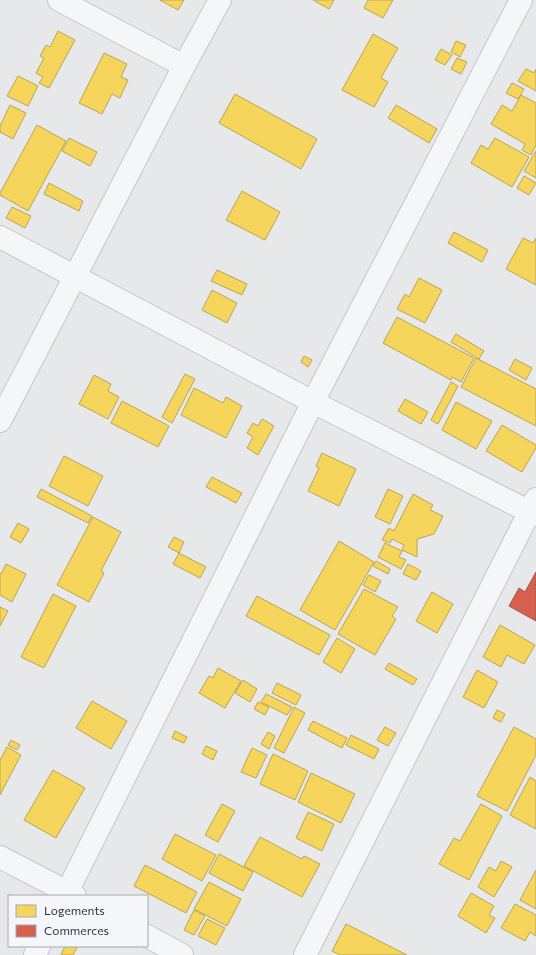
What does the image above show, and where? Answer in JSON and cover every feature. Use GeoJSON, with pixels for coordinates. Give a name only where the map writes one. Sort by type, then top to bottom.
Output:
{"type":"FeatureCollection","features":[{"type":"Feature","properties":{"kind":"street"},"geometry":{"type":"LineString","coordinates":[[58,0],[184,66]]}},
{"type":"Feature","properties":{"kind":"street"},"geometry":{"type":"LineString","coordinates":[[0,421],[184,66],[220,0]]}},
{"type":"Feature","properties":{"kind":"street"},"geometry":{"type":"LineString","coordinates":[[0,857],[69,895],[313,402],[521,0]]}},
{"type":"Feature","properties":{"kind":"street"},"geometry":{"type":"LineString","coordinates":[[0,237],[313,402],[534,508],[305,955]]}},
{"type":"Feature","properties":{"kind":"street"},"geometry":{"type":"LineString","coordinates":[[148,937],[182,955]]}},
{"type":"Feature","properties":{"kind":"building: Logements"},"geometry":{"type":"Polygon","coordinates":[[[160,0],[184,0],[178,10],[160,0]]]}},
{"type":"Feature","properties":{"kind":"building: Logements"},"geometry":{"type":"Polygon","coordinates":[[[313,0],[334,0],[329,9],[313,0]]]}},
{"type":"Feature","properties":{"kind":"building: Logements"},"geometry":{"type":"Polygon","coordinates":[[[368,0],[393,0],[383,18],[364,8],[368,0]]]}},
{"type":"Feature","properties":{"kind":"building: Logements"},"geometry":{"type":"Polygon","coordinates":[[[58,31],[75,40],[49,88],[39,83],[43,77],[36,73],[44,58],[40,56],[46,45],[50,47],[58,31]]]}},
{"type":"Feature","properties":{"kind":"building: Logements"},"geometry":{"type":"Polygon","coordinates":[[[373,34],[398,48],[381,78],[388,82],[374,107],[342,90],[373,34]]]}},
{"type":"Feature","properties":{"kind":"building: Logements"},"geometry":{"type":"Polygon","coordinates":[[[456,41],[466,45],[460,57],[451,52],[456,41]]]}},
{"type":"Feature","properties":{"kind":"building: Logements"},"geometry":{"type":"Polygon","coordinates":[[[441,49],[452,55],[445,65],[435,60],[441,49]]]}},
{"type":"Feature","properties":{"kind":"building: Logements"},"geometry":{"type":"Polygon","coordinates":[[[104,53],[127,64],[121,77],[128,80],[120,98],[112,94],[102,114],[79,103],[104,53]]]}},
{"type":"Feature","properties":{"kind":"building: Logements"},"geometry":{"type":"Polygon","coordinates":[[[457,58],[467,62],[461,74],[451,69],[457,58]]]}},
{"type":"Feature","properties":{"kind":"building: Logements"},"geometry":{"type":"Polygon","coordinates":[[[526,69],[534,73],[536,69],[536,91],[518,81],[526,69]]]}},
{"type":"Feature","properties":{"kind":"building: Logements"},"geometry":{"type":"Polygon","coordinates":[[[18,76],[38,86],[28,106],[7,96],[18,76]]]}},
{"type":"Feature","properties":{"kind":"building: Logements"},"geometry":{"type":"Polygon","coordinates":[[[512,83],[524,89],[518,99],[506,93],[512,83]]]}},
{"type":"Feature","properties":{"kind":"building: Logements"},"geometry":{"type":"Polygon","coordinates":[[[235,94],[317,139],[301,169],[219,123],[235,94]]]}},
{"type":"Feature","properties":{"kind":"building: Logements"},"geometry":{"type":"Polygon","coordinates":[[[521,95],[536,103],[536,145],[531,155],[522,150],[525,144],[491,124],[502,105],[512,111],[521,95]]]}},
{"type":"Feature","properties":{"kind":"building: Logements"},"geometry":{"type":"Polygon","coordinates":[[[10,105],[26,113],[13,139],[0,132],[0,126],[10,105]]]}},
{"type":"Feature","properties":{"kind":"building: Logements"},"geometry":{"type":"Polygon","coordinates":[[[396,105],[437,129],[429,143],[388,118],[396,105]]]}},
{"type":"Feature","properties":{"kind":"building: Logements"},"geometry":{"type":"Polygon","coordinates":[[[37,125],[66,141],[28,211],[0,195],[0,193],[37,125]]]}},
{"type":"Feature","properties":{"kind":"building: Logements"},"geometry":{"type":"Polygon","coordinates":[[[69,138],[97,152],[90,166],[62,151],[69,138]]]}},
{"type":"Feature","properties":{"kind":"building: Logements"},"geometry":{"type":"Polygon","coordinates":[[[495,138],[529,157],[512,187],[471,163],[481,145],[488,149],[495,138]]]}},
{"type":"Feature","properties":{"kind":"building: Logements"},"geometry":{"type":"Polygon","coordinates":[[[536,151],[536,178],[524,171],[536,151]]]}},
{"type":"Feature","properties":{"kind":"building: Logements"},"geometry":{"type":"Polygon","coordinates":[[[524,176],[536,183],[529,195],[517,188],[524,176]]]}},
{"type":"Feature","properties":{"kind":"building: Logements"},"geometry":{"type":"Polygon","coordinates":[[[49,183],[83,201],[79,211],[44,194],[49,183]]]}},
{"type":"Feature","properties":{"kind":"building: Logements"},"geometry":{"type":"Polygon","coordinates":[[[242,191],[280,212],[265,240],[226,220],[242,191]]]}},
{"type":"Feature","properties":{"kind":"building: Logements"},"geometry":{"type":"Polygon","coordinates":[[[12,207],[31,216],[25,228],[6,218],[12,207]]]}},
{"type":"Feature","properties":{"kind":"building: Logements"},"geometry":{"type":"Polygon","coordinates":[[[454,232],[488,250],[482,262],[448,243],[454,232]]]}},
{"type":"Feature","properties":{"kind":"building: Logements"},"geometry":{"type":"Polygon","coordinates":[[[523,238],[533,243],[536,238],[536,285],[506,269],[523,238]]]}},
{"type":"Feature","properties":{"kind":"building: Logements"},"geometry":{"type":"Polygon","coordinates":[[[217,270],[247,284],[242,295],[211,281],[217,270]]]}},
{"type":"Feature","properties":{"kind":"building: Logements"},"geometry":{"type":"Polygon","coordinates":[[[419,278],[442,290],[425,323],[397,309],[405,294],[409,297],[419,278]]]}},
{"type":"Feature","properties":{"kind":"building: Logements"},"geometry":{"type":"Polygon","coordinates":[[[212,290],[237,303],[227,323],[202,310],[212,290]]]}},
{"type":"Feature","properties":{"kind":"building: Logements"},"geometry":{"type":"Polygon","coordinates":[[[397,317],[474,358],[461,382],[452,377],[451,380],[383,343],[397,317]]]}},
{"type":"Feature","properties":{"kind":"building: Logements"},"geometry":{"type":"Polygon","coordinates":[[[456,334],[484,351],[479,359],[451,342],[456,334]]]}},
{"type":"Feature","properties":{"kind":"building: Logements"},"geometry":{"type":"Polygon","coordinates":[[[304,356],[312,360],[308,367],[301,362],[304,356]]]}},
{"type":"Feature","properties":{"kind":"building: Logements"},"geometry":{"type":"Polygon","coordinates":[[[476,358],[536,389],[536,426],[461,387],[476,358]]]}},
{"type":"Feature","properties":{"kind":"building: Logements"},"geometry":{"type":"Polygon","coordinates":[[[515,359],[532,368],[526,380],[509,370],[515,359]]]}},
{"type":"Feature","properties":{"kind":"building: Logements"},"geometry":{"type":"Polygon","coordinates":[[[185,374],[195,379],[172,423],[162,417],[185,374]]]}},
{"type":"Feature","properties":{"kind":"building: Logements"},"geometry":{"type":"Polygon","coordinates":[[[94,375],[111,384],[108,391],[119,397],[108,419],[79,404],[94,375]]]}},
{"type":"Feature","properties":{"kind":"building: Logements"},"geometry":{"type":"Polygon","coordinates":[[[451,382],[458,386],[438,424],[431,420],[451,382]]]}},
{"type":"Feature","properties":{"kind":"building: Logements"},"geometry":{"type":"Polygon","coordinates":[[[194,388],[223,403],[226,397],[242,406],[226,438],[181,415],[194,388]]]}},
{"type":"Feature","properties":{"kind":"building: Logements"},"geometry":{"type":"Polygon","coordinates":[[[405,399],[428,412],[421,424],[398,411],[405,399]]]}},
{"type":"Feature","properties":{"kind":"building: Logements"},"geometry":{"type":"Polygon","coordinates":[[[122,401],[169,426],[158,447],[111,423],[122,401]]]}},
{"type":"Feature","properties":{"kind":"building: Logements"},"geometry":{"type":"Polygon","coordinates":[[[456,402],[492,421],[476,449],[442,430],[456,402]]]}},
{"type":"Feature","properties":{"kind":"building: Logements"},"geometry":{"type":"Polygon","coordinates":[[[262,419],[274,426],[258,455],[247,448],[253,437],[247,433],[253,423],[258,426],[262,419]]]}},
{"type":"Feature","properties":{"kind":"building: Logements"},"geometry":{"type":"Polygon","coordinates":[[[502,425],[536,445],[536,448],[522,472],[486,451],[502,425]]]}},
{"type":"Feature","properties":{"kind":"building: Logements"},"geometry":{"type":"Polygon","coordinates":[[[322,453],[356,469],[339,506],[308,491],[319,468],[316,466],[322,453]]]}},
{"type":"Feature","properties":{"kind":"building: Logements"},"geometry":{"type":"Polygon","coordinates":[[[64,456],[103,476],[88,506],[49,486],[64,456]]]}},
{"type":"Feature","properties":{"kind":"building: Logements"},"geometry":{"type":"Polygon","coordinates":[[[212,477],[242,493],[236,503],[206,487],[212,477]]]}},
{"type":"Feature","properties":{"kind":"building: Logements"},"geometry":{"type":"Polygon","coordinates":[[[41,489],[92,516],[88,523],[37,497],[41,489]]]}},
{"type":"Feature","properties":{"kind":"building: Logements"},"geometry":{"type":"Polygon","coordinates":[[[388,489],[403,496],[390,524],[375,517],[388,489]]]}},
{"type":"Feature","properties":{"kind":"building: Logements"},"geometry":{"type":"Polygon","coordinates":[[[413,494],[433,505],[430,510],[443,516],[434,534],[417,539],[417,557],[402,550],[404,545],[392,539],[390,543],[382,540],[389,528],[394,531],[413,494]]]}},
{"type":"Feature","properties":{"kind":"building: Logements"},"geometry":{"type":"Polygon","coordinates":[[[93,517],[121,532],[101,571],[104,573],[89,602],[57,585],[93,517]]]}},
{"type":"Feature","properties":{"kind":"building: Logements"},"geometry":{"type":"Polygon","coordinates":[[[18,523],[29,529],[21,543],[10,537],[18,523]]]}},
{"type":"Feature","properties":{"kind":"building: Logements"},"geometry":{"type":"Polygon","coordinates":[[[174,537],[184,542],[179,553],[168,547],[174,537]]]}},
{"type":"Feature","properties":{"kind":"building: Logements"},"geometry":{"type":"Polygon","coordinates":[[[339,541],[374,562],[335,630],[300,610],[339,541]]]}},
{"type":"Feature","properties":{"kind":"building: Logements"},"geometry":{"type":"Polygon","coordinates":[[[385,543],[402,551],[399,557],[406,560],[401,569],[378,557],[385,543]]]}},
{"type":"Feature","properties":{"kind":"building: Logements"},"geometry":{"type":"Polygon","coordinates":[[[179,553],[206,567],[200,578],[173,564],[179,553]]]}},
{"type":"Feature","properties":{"kind":"building: Logements"},"geometry":{"type":"Polygon","coordinates":[[[376,561],[390,569],[388,574],[373,566],[376,561]]]}},
{"type":"Feature","properties":{"kind":"building: Logements"},"geometry":{"type":"Polygon","coordinates":[[[6,564],[26,574],[12,602],[0,595],[0,573],[1,574],[6,564]]]}},
{"type":"Feature","properties":{"kind":"building: Logements"},"geometry":{"type":"Polygon","coordinates":[[[408,564],[421,571],[416,580],[403,574],[408,564]]]}},
{"type":"Feature","properties":{"kind":"building: Logements"},"geometry":{"type":"Polygon","coordinates":[[[369,575],[381,581],[375,592],[363,585],[369,575]]]}},
{"type":"Feature","properties":{"kind":"building: Logements"},"geometry":{"type":"Polygon","coordinates":[[[364,589],[398,607],[392,616],[396,619],[375,655],[338,634],[364,589]]]}},
{"type":"Feature","properties":{"kind":"building: Logements"},"geometry":{"type":"Polygon","coordinates":[[[432,592],[453,604],[437,633],[416,621],[432,592]]]}},
{"type":"Feature","properties":{"kind":"building: Logements"},"geometry":{"type":"Polygon","coordinates":[[[53,594],[76,606],[44,668],[21,657],[53,594]]]}},
{"type":"Feature","properties":{"kind":"building: Logements"},"geometry":{"type":"Polygon","coordinates":[[[257,596],[330,635],[319,655],[246,616],[257,596]]]}},
{"type":"Feature","properties":{"kind":"building: Logements"},"geometry":{"type":"Polygon","coordinates":[[[0,607],[8,611],[0,626],[0,607]]]}},
{"type":"Feature","properties":{"kind":"building: Logements"},"geometry":{"type":"Polygon","coordinates":[[[500,625],[535,645],[524,664],[507,655],[501,667],[483,657],[500,625]]]}},
{"type":"Feature","properties":{"kind":"building: Logements"},"geometry":{"type":"Polygon","coordinates":[[[337,638],[355,649],[341,673],[323,662],[337,638]]]}},
{"type":"Feature","properties":{"kind":"building: Logements"},"geometry":{"type":"Polygon","coordinates":[[[389,663],[417,679],[413,685],[385,669],[389,663]]]}},
{"type":"Feature","properties":{"kind":"building: Logements"},"geometry":{"type":"Polygon","coordinates":[[[218,668],[241,681],[225,708],[199,693],[209,676],[213,678],[218,668]]]}},
{"type":"Feature","properties":{"kind":"building: Logements"},"geometry":{"type":"Polygon","coordinates":[[[477,670],[498,682],[484,708],[463,697],[477,670]]]}},
{"type":"Feature","properties":{"kind":"building: Logements"},"geometry":{"type":"Polygon","coordinates":[[[243,680],[257,689],[250,702],[235,693],[243,680]]]}},
{"type":"Feature","properties":{"kind":"building: Logements"},"geometry":{"type":"Polygon","coordinates":[[[277,683],[301,695],[296,705],[272,693],[277,683]]]}},
{"type":"Feature","properties":{"kind":"building: Logements"},"geometry":{"type":"Polygon","coordinates":[[[266,694],[292,707],[287,715],[261,702],[266,694]]]}},
{"type":"Feature","properties":{"kind":"building: Logements"},"geometry":{"type":"Polygon","coordinates":[[[92,701],[127,721],[111,749],[76,728],[92,701]]]}},
{"type":"Feature","properties":{"kind":"building: Logements"},"geometry":{"type":"Polygon","coordinates":[[[258,702],[269,707],[265,715],[254,709],[258,702]]]}},
{"type":"Feature","properties":{"kind":"building: Logements"},"geometry":{"type":"Polygon","coordinates":[[[294,707],[305,713],[284,753],[274,748],[294,707]]]}},
{"type":"Feature","properties":{"kind":"building: Logements"},"geometry":{"type":"Polygon","coordinates":[[[497,710],[505,714],[501,722],[493,718],[497,710]]]}},
{"type":"Feature","properties":{"kind":"building: Logements"},"geometry":{"type":"Polygon","coordinates":[[[313,721],[347,738],[342,748],[308,730],[313,721]]]}},
{"type":"Feature","properties":{"kind":"building: Logements"},"geometry":{"type":"Polygon","coordinates":[[[385,727],[396,733],[388,746],[377,740],[385,727]]]}},
{"type":"Feature","properties":{"kind":"building: Logements"},"geometry":{"type":"Polygon","coordinates":[[[514,727],[536,739],[536,755],[507,811],[477,796],[514,727]]]}},
{"type":"Feature","properties":{"kind":"building: Logements"},"geometry":{"type":"Polygon","coordinates":[[[175,731],[187,737],[184,743],[172,738],[175,731]]]}},
{"type":"Feature","properties":{"kind":"building: Logements"},"geometry":{"type":"Polygon","coordinates":[[[268,732],[275,736],[269,749],[261,744],[268,732]]]}},
{"type":"Feature","properties":{"kind":"building: Logements"},"geometry":{"type":"Polygon","coordinates":[[[351,735],[379,749],[374,759],[346,745],[351,735]]]}},
{"type":"Feature","properties":{"kind":"building: Logements"},"geometry":{"type":"Polygon","coordinates":[[[11,740],[20,745],[17,750],[8,745],[11,740]]]}},
{"type":"Feature","properties":{"kind":"building: Logements"},"geometry":{"type":"Polygon","coordinates":[[[206,746],[217,751],[213,760],[202,754],[206,746]]]}},
{"type":"Feature","properties":{"kind":"building: Logements"},"geometry":{"type":"Polygon","coordinates":[[[7,747],[21,755],[0,795],[0,760],[7,747]]]}},
{"type":"Feature","properties":{"kind":"building: Logements"},"geometry":{"type":"Polygon","coordinates":[[[252,748],[267,755],[256,778],[241,772],[252,748]]]}},
{"type":"Feature","properties":{"kind":"building: Logements"},"geometry":{"type":"Polygon","coordinates":[[[273,754],[308,771],[295,800],[260,784],[273,754]]]}},
{"type":"Feature","properties":{"kind":"building: Logements"},"geometry":{"type":"Polygon","coordinates":[[[53,770],[85,788],[56,838],[24,820],[53,770]]]}},
{"type":"Feature","properties":{"kind":"building: Logements"},"geometry":{"type":"Polygon","coordinates":[[[311,773],[355,794],[341,823],[298,802],[311,773]]]}},
{"type":"Feature","properties":{"kind":"building: Logements"},"geometry":{"type":"Polygon","coordinates":[[[530,777],[536,781],[536,829],[510,815],[530,777]]]}},
{"type":"Feature","properties":{"kind":"building: Logements"},"geometry":{"type":"Polygon","coordinates":[[[222,804],[235,811],[218,842],[205,835],[222,804]]]}},
{"type":"Feature","properties":{"kind":"building: Logements"},"geometry":{"type":"Polygon","coordinates":[[[481,804],[502,816],[469,880],[439,864],[454,838],[460,841],[481,804]]]}},
{"type":"Feature","properties":{"kind":"building: Logements"},"geometry":{"type":"Polygon","coordinates":[[[308,812],[334,824],[322,851],[296,838],[308,812]]]}},
{"type":"Feature","properties":{"kind":"building: Logements"},"geometry":{"type":"Polygon","coordinates":[[[175,834],[216,855],[202,881],[162,859],[175,834]]]}},
{"type":"Feature","properties":{"kind":"building: Logements"},"geometry":{"type":"Polygon","coordinates":[[[260,837],[302,859],[304,856],[320,864],[302,897],[244,866],[260,837]]]}},
{"type":"Feature","properties":{"kind":"building: Logements"},"geometry":{"type":"Polygon","coordinates":[[[219,854],[253,872],[243,891],[209,873],[219,854]]]}},
{"type":"Feature","properties":{"kind":"building: Logements"},"geometry":{"type":"Polygon","coordinates":[[[501,861],[512,867],[494,897],[478,887],[489,867],[496,871],[501,861]]]}},
{"type":"Feature","properties":{"kind":"building: Logements"},"geometry":{"type":"Polygon","coordinates":[[[145,865],[197,892],[186,913],[134,886],[145,865]]]}},
{"type":"Feature","properties":{"kind":"building: Logements"},"geometry":{"type":"Polygon","coordinates":[[[536,870],[536,909],[520,900],[536,870]]]}},
{"type":"Feature","properties":{"kind":"building: Logements"},"geometry":{"type":"Polygon","coordinates":[[[209,882],[241,899],[227,926],[194,909],[209,882]]]}},
{"type":"Feature","properties":{"kind":"building: Logements"},"geometry":{"type":"Polygon","coordinates":[[[471,893],[494,906],[489,915],[495,918],[486,933],[458,916],[471,893]]]}},
{"type":"Feature","properties":{"kind":"building: Logements"},"geometry":{"type":"Polygon","coordinates":[[[515,904],[536,915],[536,936],[530,932],[525,941],[501,928],[515,904]]]}},
{"type":"Feature","properties":{"kind":"building: Logements"},"geometry":{"type":"Polygon","coordinates":[[[194,910],[205,916],[194,935],[184,930],[194,910]]]}},
{"type":"Feature","properties":{"kind":"building: Logements"},"geometry":{"type":"Polygon","coordinates":[[[207,919],[225,928],[216,945],[198,936],[207,919]]]}},
{"type":"Feature","properties":{"kind":"building: Logements"},"geometry":{"type":"Polygon","coordinates":[[[346,924],[407,955],[340,955],[332,951],[346,924]]]}},
{"type":"Feature","properties":{"kind":"building: Logements"},"geometry":{"type":"Polygon","coordinates":[[[65,947],[77,947],[73,955],[61,955],[65,947]]]}},
{"type":"Feature","properties":{"kind":"building: Commerces"},"geometry":{"type":"Polygon","coordinates":[[[536,572],[536,621],[509,606],[519,588],[525,592],[536,572]]]}}]}
